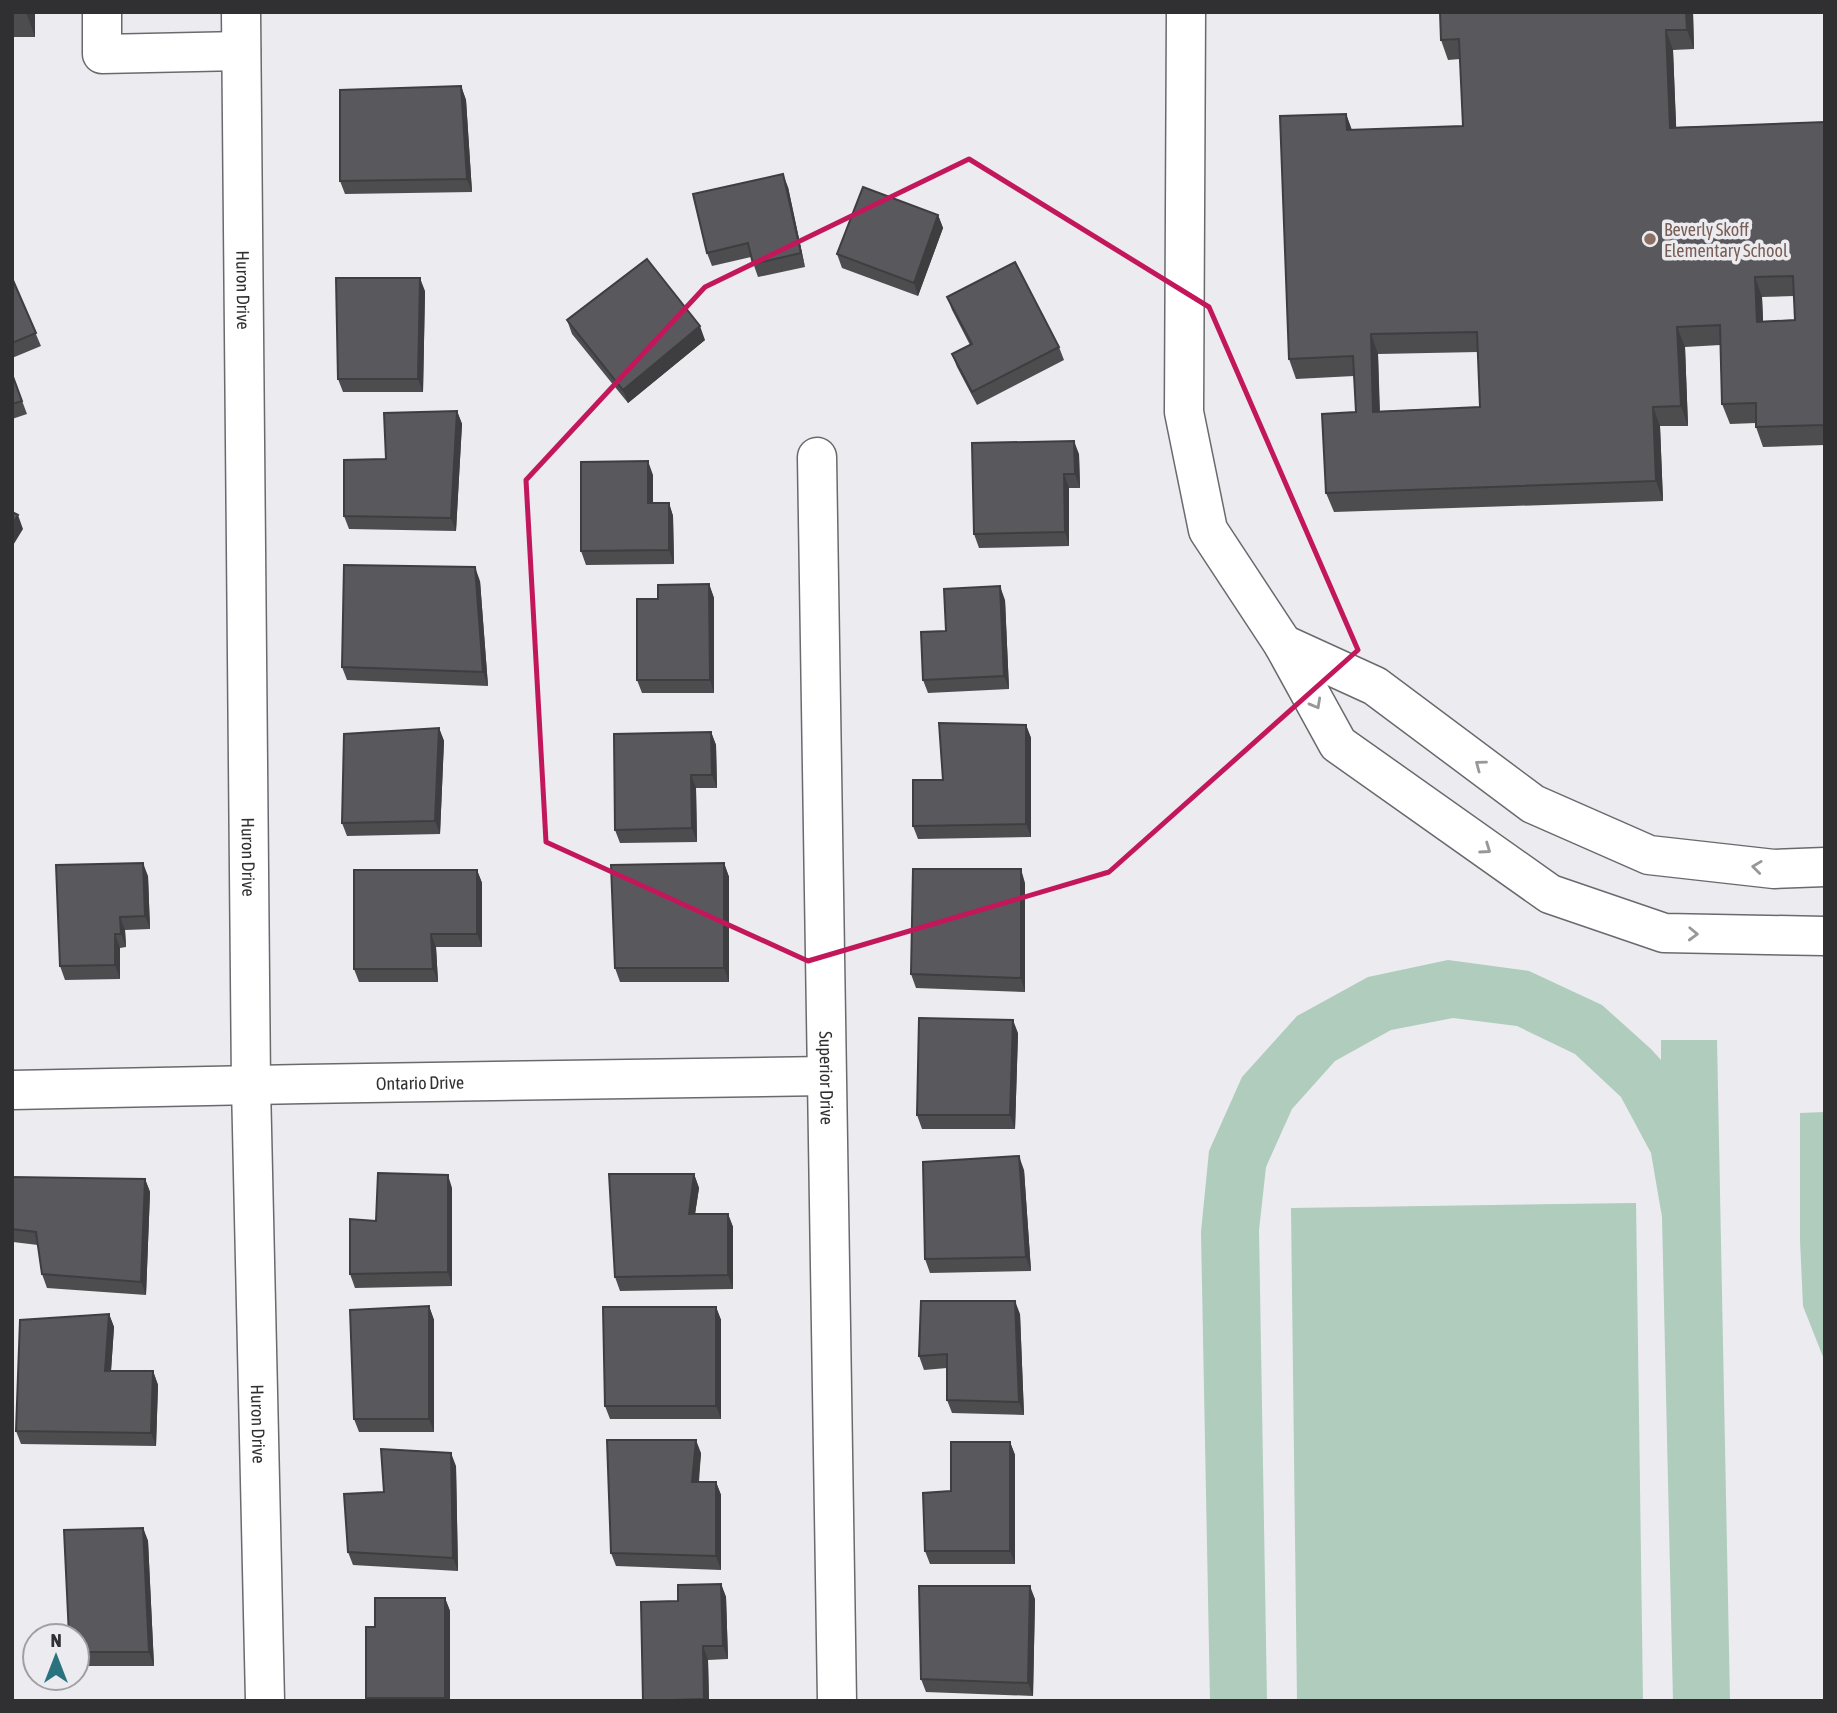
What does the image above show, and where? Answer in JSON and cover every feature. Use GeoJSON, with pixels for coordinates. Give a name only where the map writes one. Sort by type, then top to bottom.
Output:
{"type":"FeatureCollection","features":[{"type":"Feature","properties":{"kind":"street"},"geometry":{"type":"LineString","coordinates":[[102,12],[102,54],[241,51]]}},
{"type":"Feature","properties":{"kind":"street","name":"Huron Drive"},"geometry":{"type":"LineString","coordinates":[[241,12],[251,1085],[265,1701]]}},
{"type":"Feature","properties":{"kind":"street"},"geometry":{"type":"LineString","coordinates":[[1186,12],[1184,412],[1208,530],[1283,644],[1338,744],[1550,894],[1664,933],[1825,936]]}},
{"type":"Feature","properties":{"kind":"street","name":"Superior Drive"},"geometry":{"type":"LineString","coordinates":[[817,457],[837,1701]]}},
{"type":"Feature","properties":{"kind":"street"},"geometry":{"type":"LineString","coordinates":[[1283,644],[1375,686],[1533,804],[1649,855],[1774,869],[1825,867]]}},
{"type":"Feature","properties":{"kind":"street","name":"Ontario Drive"},"geometry":{"type":"LineString","coordinates":[[12,1090],[826,1076]]}},
{"type":"Feature","properties":{"kind":"highlighted area"},"geometry":{"type":"Polygon","coordinates":[[[969,159],[1209,307],[1358,650],[1109,872],[808,961],[546,842],[526,480],[705,287],[969,159]]]}},
{"type":"Feature","properties":{"kind":"green space"},"geometry":{"type":"Polygon","coordinates":[[[1448,960],[1529,971],[1602,1005],[1661,1060],[1661,1040],[1717,1040],[1730,1701],[1673,1701],[1662,1217],[1651,1153],[1621,1097],[1575,1054],[1517,1026],[1453,1018],[1391,1030],[1335,1061],[1292,1109],[1266,1167],[1259,1230],[1267,1701],[1210,1701],[1201,1232],[1209,1151],[1242,1077],[1297,1016],[1368,977],[1448,960]]]}},
{"type":"Feature","properties":{"kind":"green space"},"geometry":{"type":"Polygon","coordinates":[[[1825,1112],[1825,1362],[1803,1306],[1800,1113],[1825,1112]]]}},
{"type":"Feature","properties":{"kind":"green space"},"geometry":{"type":"Polygon","coordinates":[[[1636,1203],[1643,1701],[1297,1701],[1291,1208],[1636,1203]]]}},
{"type":"Feature","properties":{"kind":"building"},"geometry":{"type":"Polygon","coordinates":[[[1440,12],[1686,12],[1687,30],[1666,30],[1670,128],[1825,122],[1825,425],[1756,427],[1756,403],[1722,404],[1720,325],[1677,327],[1681,406],[1653,407],[1656,481],[1326,493],[1322,414],[1356,412],[1353,356],[1289,359],[1280,116],[1346,114],[1347,130],[1463,126],[1459,39],[1441,40],[1440,12]],[[1793,276],[1755,277],[1757,322],[1795,320],[1793,276]],[[1477,332],[1371,334],[1373,412],[1480,407],[1477,332]]]}},
{"type":"Feature","properties":{"kind":"building"},"geometry":{"type":"Polygon","coordinates":[[[461,86],[467,179],[340,181],[340,90],[461,86]]]}},
{"type":"Feature","properties":{"kind":"building"},"geometry":{"type":"Polygon","coordinates":[[[783,174],[801,253],[753,264],[748,243],[707,253],[693,194],[783,174]]]}},
{"type":"Feature","properties":{"kind":"building"},"geometry":{"type":"Polygon","coordinates":[[[863,187],[938,215],[914,283],[837,254],[863,187]]]}},
{"type":"Feature","properties":{"kind":"building"},"geometry":{"type":"Polygon","coordinates":[[[647,259],[700,326],[623,390],[567,320],[647,259]]]}},
{"type":"Feature","properties":{"kind":"building"},"geometry":{"type":"Polygon","coordinates":[[[1015,262],[1059,347],[972,392],[952,354],[972,344],[947,297],[1015,262]]]}},
{"type":"Feature","properties":{"kind":"building"},"geometry":{"type":"Polygon","coordinates":[[[12,278],[36,333],[12,343],[12,278]]]}},
{"type":"Feature","properties":{"kind":"building"},"geometry":{"type":"Polygon","coordinates":[[[336,278],[420,278],[418,379],[338,379],[336,278]]]}},
{"type":"Feature","properties":{"kind":"building"},"geometry":{"type":"Polygon","coordinates":[[[12,374],[22,401],[12,404],[12,374]]]}},
{"type":"Feature","properties":{"kind":"building"},"geometry":{"type":"Polygon","coordinates":[[[457,411],[451,518],[344,516],[344,460],[386,459],[384,413],[457,411]]]}},
{"type":"Feature","properties":{"kind":"building"},"geometry":{"type":"Polygon","coordinates":[[[1074,441],[1075,474],[1064,474],[1065,532],[974,534],[972,443],[1074,441]]]}},
{"type":"Feature","properties":{"kind":"building"},"geometry":{"type":"Polygon","coordinates":[[[648,461],[648,503],[669,503],[669,550],[581,551],[581,462],[648,461]]]}},
{"type":"Feature","properties":{"kind":"building"},"geometry":{"type":"Polygon","coordinates":[[[12,512],[18,515],[12,525],[12,512]]]}},
{"type":"Feature","properties":{"kind":"building"},"geometry":{"type":"Polygon","coordinates":[[[344,565],[475,567],[483,672],[342,667],[344,565]]]}},
{"type":"Feature","properties":{"kind":"building"},"geometry":{"type":"Polygon","coordinates":[[[709,584],[710,680],[637,680],[637,599],[658,599],[658,585],[709,584]]]}},
{"type":"Feature","properties":{"kind":"building"},"geometry":{"type":"Polygon","coordinates":[[[1000,586],[1004,676],[923,680],[921,632],[946,631],[944,589],[1000,586]]]}},
{"type":"Feature","properties":{"kind":"building"},"geometry":{"type":"Polygon","coordinates":[[[939,723],[1026,725],[1026,824],[913,826],[913,780],[943,780],[939,723]]]}},
{"type":"Feature","properties":{"kind":"building"},"geometry":{"type":"Polygon","coordinates":[[[439,728],[435,821],[342,823],[344,734],[439,728]]]}},
{"type":"Feature","properties":{"kind":"building"},"geometry":{"type":"Polygon","coordinates":[[[711,732],[712,775],[691,775],[692,828],[615,830],[614,734],[711,732]]]}},
{"type":"Feature","properties":{"kind":"building"},"geometry":{"type":"Polygon","coordinates":[[[143,863],[145,916],[120,917],[121,934],[115,934],[115,965],[60,966],[56,865],[143,863]]]}},
{"type":"Feature","properties":{"kind":"building"},"geometry":{"type":"Polygon","coordinates":[[[724,863],[724,968],[615,968],[611,865],[724,863]]]}},
{"type":"Feature","properties":{"kind":"building"},"geometry":{"type":"Polygon","coordinates":[[[913,869],[1021,869],[1021,978],[911,974],[913,869]]]}},
{"type":"Feature","properties":{"kind":"building"},"geometry":{"type":"Polygon","coordinates":[[[354,870],[477,870],[477,934],[431,934],[433,969],[354,969],[354,870]]]}},
{"type":"Feature","properties":{"kind":"building"},"geometry":{"type":"Polygon","coordinates":[[[919,1018],[1013,1020],[1010,1115],[917,1115],[919,1018]]]}},
{"type":"Feature","properties":{"kind":"building"},"geometry":{"type":"Polygon","coordinates":[[[1019,1156],[1026,1257],[925,1259],[923,1162],[1019,1156]]]}},
{"type":"Feature","properties":{"kind":"building"},"geometry":{"type":"Polygon","coordinates":[[[378,1173],[448,1175],[448,1272],[350,1274],[350,1219],[376,1221],[378,1173]]]}},
{"type":"Feature","properties":{"kind":"building"},"geometry":{"type":"Polygon","coordinates":[[[609,1174],[694,1174],[689,1214],[728,1214],[728,1275],[615,1277],[609,1174]]]}},
{"type":"Feature","properties":{"kind":"building"},"geometry":{"type":"Polygon","coordinates":[[[12,1177],[145,1179],[141,1282],[42,1274],[36,1232],[12,1229],[12,1177]]]}},
{"type":"Feature","properties":{"kind":"building"},"geometry":{"type":"Polygon","coordinates":[[[921,1301],[1015,1301],[1019,1402],[947,1400],[947,1354],[919,1356],[921,1301]]]}},
{"type":"Feature","properties":{"kind":"building"},"geometry":{"type":"Polygon","coordinates":[[[429,1306],[429,1419],[354,1419],[350,1310],[429,1306]]]}},
{"type":"Feature","properties":{"kind":"building"},"geometry":{"type":"Polygon","coordinates":[[[603,1307],[716,1307],[716,1406],[605,1406],[603,1307]]]}},
{"type":"Feature","properties":{"kind":"building"},"geometry":{"type":"Polygon","coordinates":[[[109,1314],[105,1371],[153,1371],[151,1433],[16,1431],[20,1320],[109,1314]]]}},
{"type":"Feature","properties":{"kind":"building"},"geometry":{"type":"Polygon","coordinates":[[[607,1440],[696,1440],[692,1482],[716,1482],[716,1556],[611,1553],[607,1440]]]}},
{"type":"Feature","properties":{"kind":"building"},"geometry":{"type":"Polygon","coordinates":[[[951,1442],[1010,1442],[1010,1551],[925,1551],[923,1493],[951,1491],[951,1442]]]}},
{"type":"Feature","properties":{"kind":"building"},"geometry":{"type":"Polygon","coordinates":[[[381,1449],[451,1453],[453,1558],[348,1552],[344,1494],[384,1492],[381,1449]]]}},
{"type":"Feature","properties":{"kind":"building"},"geometry":{"type":"Polygon","coordinates":[[[143,1528],[149,1652],[91,1652],[91,1622],[68,1622],[64,1530],[143,1528]]]}},
{"type":"Feature","properties":{"kind":"building"},"geometry":{"type":"Polygon","coordinates":[[[721,1584],[723,1646],[703,1646],[704,1699],[643,1701],[641,1602],[678,1601],[678,1585],[721,1584]]]}},
{"type":"Feature","properties":{"kind":"building"},"geometry":{"type":"Polygon","coordinates":[[[919,1586],[1030,1586],[1028,1683],[921,1679],[919,1586]]]}},
{"type":"Feature","properties":{"kind":"building"},"geometry":{"type":"Polygon","coordinates":[[[375,1598],[445,1598],[445,1698],[366,1698],[366,1627],[375,1627],[375,1598]]]}},
{"type":"Feature","properties":{"kind":"place","name":"Beverly Skoff Elementary School"},"geometry":{"type":"Point","coordinates":[1650,239]}}]}
